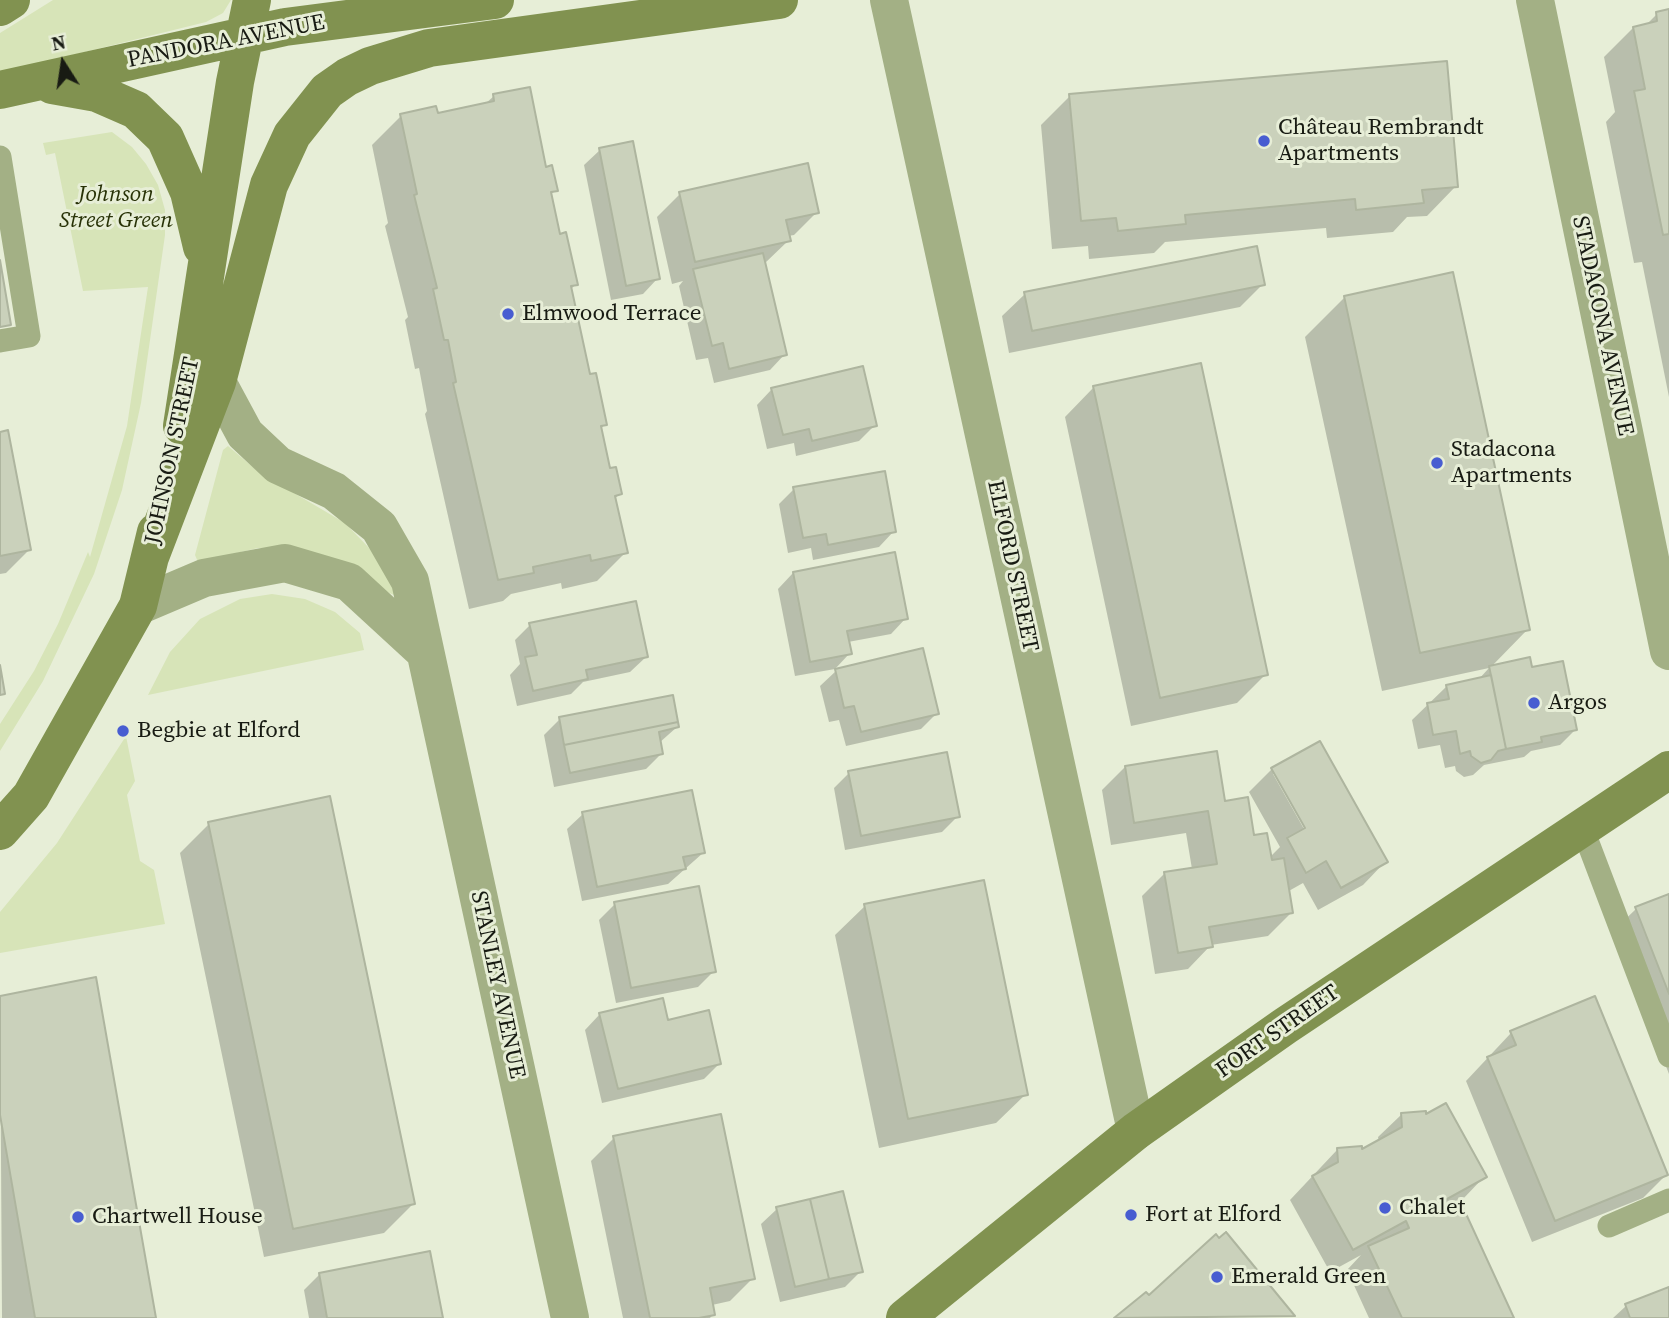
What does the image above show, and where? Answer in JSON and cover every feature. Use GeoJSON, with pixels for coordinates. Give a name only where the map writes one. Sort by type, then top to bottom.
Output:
{"type":"FeatureCollection","features":[{"type":"Feature","properties":{"kind":"main road"},"geometry":{"type":"LineString","coordinates":[[0,7],[12,0]]}},
{"type":"Feature","properties":{"kind":"main road","name":"PANDORA AVENUE"},"geometry":{"type":"LineString","coordinates":[[18,86],[248,17],[495,0]]}},
{"type":"Feature","properties":{"kind":"main road"},"geometry":{"type":"LineString","coordinates":[[150,557],[217,382],[269,185],[292,135],[327,91],[347,77],[429,48],[779,0]]}},
{"type":"Feature","properties":{"kind":"main road","name":"JOHNSON STREET"},"geometry":{"type":"LineString","coordinates":[[0,831],[31,796],[138,606],[185,415],[248,17]]}},
{"type":"Feature","properties":{"kind":"main road"},"geometry":{"type":"LineString","coordinates":[[18,86],[97,93],[135,110],[165,138],[189,192],[207,268]]}},
{"type":"Feature","properties":{"kind":"main road","name":"FORT STREET"},"geometry":{"type":"LineString","coordinates":[[905,1318],[1136,1131],[1285,1026],[1669,770]]}},
{"type":"Feature","properties":{"kind":"street","name":"ELFORD STREET"},"geometry":{"type":"LineString","coordinates":[[889,0],[1136,1131]]}},
{"type":"Feature","properties":{"kind":"street","name":"STADACONA AVENUE"},"geometry":{"type":"LineString","coordinates":[[1535,0],[1669,652]]}},
{"type":"Feature","properties":{"kind":"street","name":"STANLEY AVENUE"},"geometry":{"type":"LineString","coordinates":[[217,382],[245,434],[278,465],[334,491],[379,527],[410,580],[570,1318]]}},
{"type":"Feature","properties":{"kind":"street"},"geometry":{"type":"LineString","coordinates":[[138,606],[204,578],[285,563],[349,582],[424,652]]}},
{"type":"Feature","properties":{"kind":"lane"},"geometry":{"type":"LineString","coordinates":[[0,157],[29,336],[0,341]]}},
{"type":"Feature","properties":{"kind":"lane"},"geometry":{"type":"LineString","coordinates":[[1582,827],[1669,1056]]}},
{"type":"Feature","properties":{"kind":"lane"},"geometry":{"type":"LineString","coordinates":[[1609,1226],[1669,1200]]}},
{"type":"Feature","properties":{"kind":"green space"},"geometry":{"type":"Polygon","coordinates":[[[53,0],[231,0],[223,13],[206,22],[0,73],[0,33],[53,0]]]}},
{"type":"Feature","properties":{"kind":"green space","name":"Johnson Street Green"},"geometry":{"type":"Polygon","coordinates":[[[112,132],[132,147],[146,164],[158,185],[165,210],[165,235],[141,403],[122,490],[94,574],[43,681],[0,751],[0,724],[34,671],[58,624],[88,552],[90,557],[127,426],[148,287],[83,291],[55,153],[46,155],[43,143],[112,132]]]}},
{"type":"Feature","properties":{"kind":"green space"},"geometry":{"type":"Polygon","coordinates":[[[228,446],[260,473],[345,523],[371,550],[395,589],[394,595],[286,548],[258,548],[198,562],[195,555],[223,450],[228,446]]]}},
{"type":"Feature","properties":{"kind":"green space"},"geometry":{"type":"Polygon","coordinates":[[[272,594],[305,599],[335,612],[360,633],[364,650],[148,695],[170,652],[200,619],[240,599],[272,594]]]}},
{"type":"Feature","properties":{"kind":"green space"},"geometry":{"type":"Polygon","coordinates":[[[126,736],[135,781],[127,795],[140,861],[154,870],[165,924],[0,953],[0,912],[57,843],[126,736]]]}},
{"type":"Feature","properties":{"kind":"building"},"geometry":{"type":"Polygon","coordinates":[[[1669,9],[1669,234],[1663,235],[1634,91],[1645,89],[1633,27],[1657,21],[1656,12],[1669,9]]]}},
{"type":"Feature","properties":{"kind":"building","name":"Château Rembrandt Apartments"},"geometry":{"type":"Polygon","coordinates":[[[1447,61],[1458,187],[1422,190],[1424,203],[1356,210],[1355,199],[1185,215],[1186,224],[1118,231],[1116,218],[1081,221],[1069,94],[1447,61]]]}},
{"type":"Feature","properties":{"kind":"building","name":"Elmwood Terrace"},"geometry":{"type":"Polygon","coordinates":[[[530,87],[546,167],[552,165],[558,191],[551,192],[560,234],[566,232],[578,285],[571,286],[590,374],[596,373],[607,425],[601,426],[610,468],[616,467],[622,494],[615,496],[628,553],[591,561],[590,555],[533,567],[534,573],[498,580],[453,383],[456,382],[448,340],[444,340],[433,289],[437,288],[414,195],[417,194],[400,114],[436,106],[438,113],[494,101],[493,94],[530,87]]]}},
{"type":"Feature","properties":{"kind":"building"},"geometry":{"type":"Polygon","coordinates":[[[633,141],[660,279],[626,286],[599,148],[633,141]]]}},
{"type":"Feature","properties":{"kind":"building"},"geometry":{"type":"Polygon","coordinates":[[[808,163],[819,213],[786,220],[791,241],[695,262],[679,192],[808,163]]]}},
{"type":"Feature","properties":{"kind":"building"},"geometry":{"type":"Polygon","coordinates":[[[1257,246],[1265,285],[1032,331],[1024,292],[1257,246]]]}},
{"type":"Feature","properties":{"kind":"building"},"geometry":{"type":"Polygon","coordinates":[[[763,253],[787,355],[729,369],[723,343],[712,346],[693,269],[763,253]]]}},
{"type":"Feature","properties":{"kind":"building"},"geometry":{"type":"Polygon","coordinates":[[[0,260],[11,325],[0,327],[0,260]]]}},
{"type":"Feature","properties":{"kind":"building","name":"Stadacona Apartments"},"geometry":{"type":"Polygon","coordinates":[[[1453,272],[1530,630],[1420,653],[1344,296],[1453,272]]]}},
{"type":"Feature","properties":{"kind":"building"},"geometry":{"type":"Polygon","coordinates":[[[1201,363],[1268,675],[1160,698],[1093,386],[1201,363]]]}},
{"type":"Feature","properties":{"kind":"building"},"geometry":{"type":"Polygon","coordinates":[[[863,366],[877,426],[812,441],[809,429],[783,435],[771,388],[863,366]]]}},
{"type":"Feature","properties":{"kind":"building"},"geometry":{"type":"Polygon","coordinates":[[[8,430],[31,550],[0,556],[0,432],[8,430]]]}},
{"type":"Feature","properties":{"kind":"building"},"geometry":{"type":"Polygon","coordinates":[[[885,471],[896,532],[828,545],[826,534],[803,538],[793,487],[885,471]]]}},
{"type":"Feature","properties":{"kind":"building"},"geometry":{"type":"Polygon","coordinates":[[[895,552],[908,619],[847,631],[852,654],[810,662],[793,572],[895,552]]]}},
{"type":"Feature","properties":{"kind":"building"},"geometry":{"type":"Polygon","coordinates":[[[636,601],[648,657],[586,670],[588,679],[533,691],[525,657],[537,655],[529,623],[636,601]]]}},
{"type":"Feature","properties":{"kind":"building"},"geometry":{"type":"Polygon","coordinates":[[[923,648],[939,714],[861,732],[854,706],[844,708],[835,669],[923,648]]]}},
{"type":"Feature","properties":{"kind":"building","name":"Argos"},"geometry":{"type":"Polygon","coordinates":[[[1530,657],[1532,667],[1563,661],[1577,730],[1541,737],[1542,742],[1506,749],[1489,666],[1530,657]]]}},
{"type":"Feature","properties":{"kind":"building"},"geometry":{"type":"Polygon","coordinates":[[[0,665],[5,694],[0,695],[0,665]]]}},
{"type":"Feature","properties":{"kind":"building"},"geometry":{"type":"Polygon","coordinates":[[[1491,675],[1506,749],[1498,751],[1491,760],[1481,763],[1471,756],[1470,751],[1460,754],[1456,731],[1433,735],[1427,703],[1449,699],[1446,685],[1491,675]]]}},
{"type":"Feature","properties":{"kind":"building"},"geometry":{"type":"Polygon","coordinates":[[[673,695],[678,722],[564,745],[559,717],[673,695]]]}},
{"type":"Feature","properties":{"kind":"building"},"geometry":{"type":"Polygon","coordinates":[[[678,722],[679,727],[659,732],[663,754],[570,773],[564,745],[678,722]]]}},
{"type":"Feature","properties":{"kind":"building"},"geometry":{"type":"Polygon","coordinates":[[[1320,741],[1388,862],[1341,888],[1326,861],[1306,873],[1287,838],[1305,828],[1271,768],[1320,741]]]}},
{"type":"Feature","properties":{"kind":"building"},"geometry":{"type":"Polygon","coordinates":[[[1217,751],[1225,801],[1248,797],[1254,835],[1267,833],[1272,860],[1284,858],[1293,913],[1209,927],[1213,947],[1178,953],[1164,872],[1217,864],[1208,811],[1134,823],[1125,766],[1217,751]]]}},
{"type":"Feature","properties":{"kind":"building"},"geometry":{"type":"Polygon","coordinates":[[[947,752],[960,817],[861,836],[848,771],[947,752]]]}},
{"type":"Feature","properties":{"kind":"building"},"geometry":{"type":"Polygon","coordinates":[[[692,790],[705,853],[683,857],[686,869],[597,887],[582,812],[692,790]]]}},
{"type":"Feature","properties":{"kind":"building"},"geometry":{"type":"Polygon","coordinates":[[[330,796],[415,1204],[293,1229],[208,822],[330,796]]]}},
{"type":"Feature","properties":{"kind":"building"},"geometry":{"type":"Polygon","coordinates":[[[984,880],[1028,1095],[908,1119],[864,904],[984,880]]]}},
{"type":"Feature","properties":{"kind":"building"},"geometry":{"type":"Polygon","coordinates":[[[699,886],[716,972],[631,988],[614,902],[699,886]]]}},
{"type":"Feature","properties":{"kind":"building"},"geometry":{"type":"Polygon","coordinates":[[[1669,894],[1669,994],[1635,907],[1669,894]]]}},
{"type":"Feature","properties":{"kind":"building","name":"Chartwell House"},"geometry":{"type":"Polygon","coordinates":[[[96,977],[156,1318],[35,1318],[0,1115],[0,996],[96,977]]]}},
{"type":"Feature","properties":{"kind":"building"},"geometry":{"type":"Polygon","coordinates":[[[1595,996],[1668,1175],[1555,1221],[1487,1057],[1516,1045],[1510,1031],[1595,996]]]}},
{"type":"Feature","properties":{"kind":"building"},"geometry":{"type":"Polygon","coordinates":[[[663,998],[668,1020],[709,1010],[721,1064],[618,1089],[599,1013],[663,998]]]}},
{"type":"Feature","properties":{"kind":"building","name":"Chalet"},"geometry":{"type":"Polygon","coordinates":[[[1446,1103],[1487,1177],[1438,1204],[1442,1213],[1461,1203],[1514,1318],[1402,1318],[1368,1246],[1409,1228],[1406,1221],[1353,1250],[1312,1176],[1338,1162],[1337,1148],[1362,1146],[1362,1149],[1402,1127],[1401,1113],[1426,1111],[1426,1114],[1446,1103]]]}},
{"type":"Feature","properties":{"kind":"building"},"geometry":{"type":"Polygon","coordinates":[[[721,1114],[755,1279],[710,1288],[715,1315],[699,1318],[650,1318],[613,1136],[721,1114]]]}},
{"type":"Feature","properties":{"kind":"building"},"geometry":{"type":"Polygon","coordinates":[[[843,1191],[863,1272],[829,1279],[810,1199],[843,1191]]]}},
{"type":"Feature","properties":{"kind":"building"},"geometry":{"type":"Polygon","coordinates":[[[810,1199],[829,1279],[795,1287],[776,1207],[810,1199]]]}},
{"type":"Feature","properties":{"kind":"building","name":"Emerald Green"},"geometry":{"type":"Polygon","coordinates":[[[1226,1232],[1295,1316],[1114,1318],[1146,1292],[1149,1295],[1216,1234],[1219,1238],[1226,1232]]]}},
{"type":"Feature","properties":{"kind":"building"},"geometry":{"type":"Polygon","coordinates":[[[430,1251],[443,1318],[327,1318],[319,1273],[430,1251]]]}},
{"type":"Feature","properties":{"kind":"building"},"geometry":{"type":"Polygon","coordinates":[[[1669,1287],[1669,1318],[1630,1318],[1625,1304],[1669,1287]]]}},
{"type":"Feature","properties":{"kind":"place","name":"Château Rembrandt Apartments"},"geometry":{"type":"Point","coordinates":[1264,141]}},
{"type":"Feature","properties":{"kind":"place","name":"Elmwood Terrace"},"geometry":{"type":"Point","coordinates":[508,314]}},
{"type":"Feature","properties":{"kind":"place","name":"Stadacona Apartments"},"geometry":{"type":"Point","coordinates":[1437,463]}},
{"type":"Feature","properties":{"kind":"place","name":"Argos"},"geometry":{"type":"Point","coordinates":[1534,703]}},
{"type":"Feature","properties":{"kind":"place","name":"Begbie at Elford"},"geometry":{"type":"Point","coordinates":[123,731]}},
{"type":"Feature","properties":{"kind":"place","name":"Chalet"},"geometry":{"type":"Point","coordinates":[1385,1208]}},
{"type":"Feature","properties":{"kind":"place","name":"Fort at Elford"},"geometry":{"type":"Point","coordinates":[1131,1215]}},
{"type":"Feature","properties":{"kind":"place","name":"Chartwell House"},"geometry":{"type":"Point","coordinates":[78,1217]}},
{"type":"Feature","properties":{"kind":"place","name":"Emerald Green"},"geometry":{"type":"Point","coordinates":[1217,1277]}}]}
